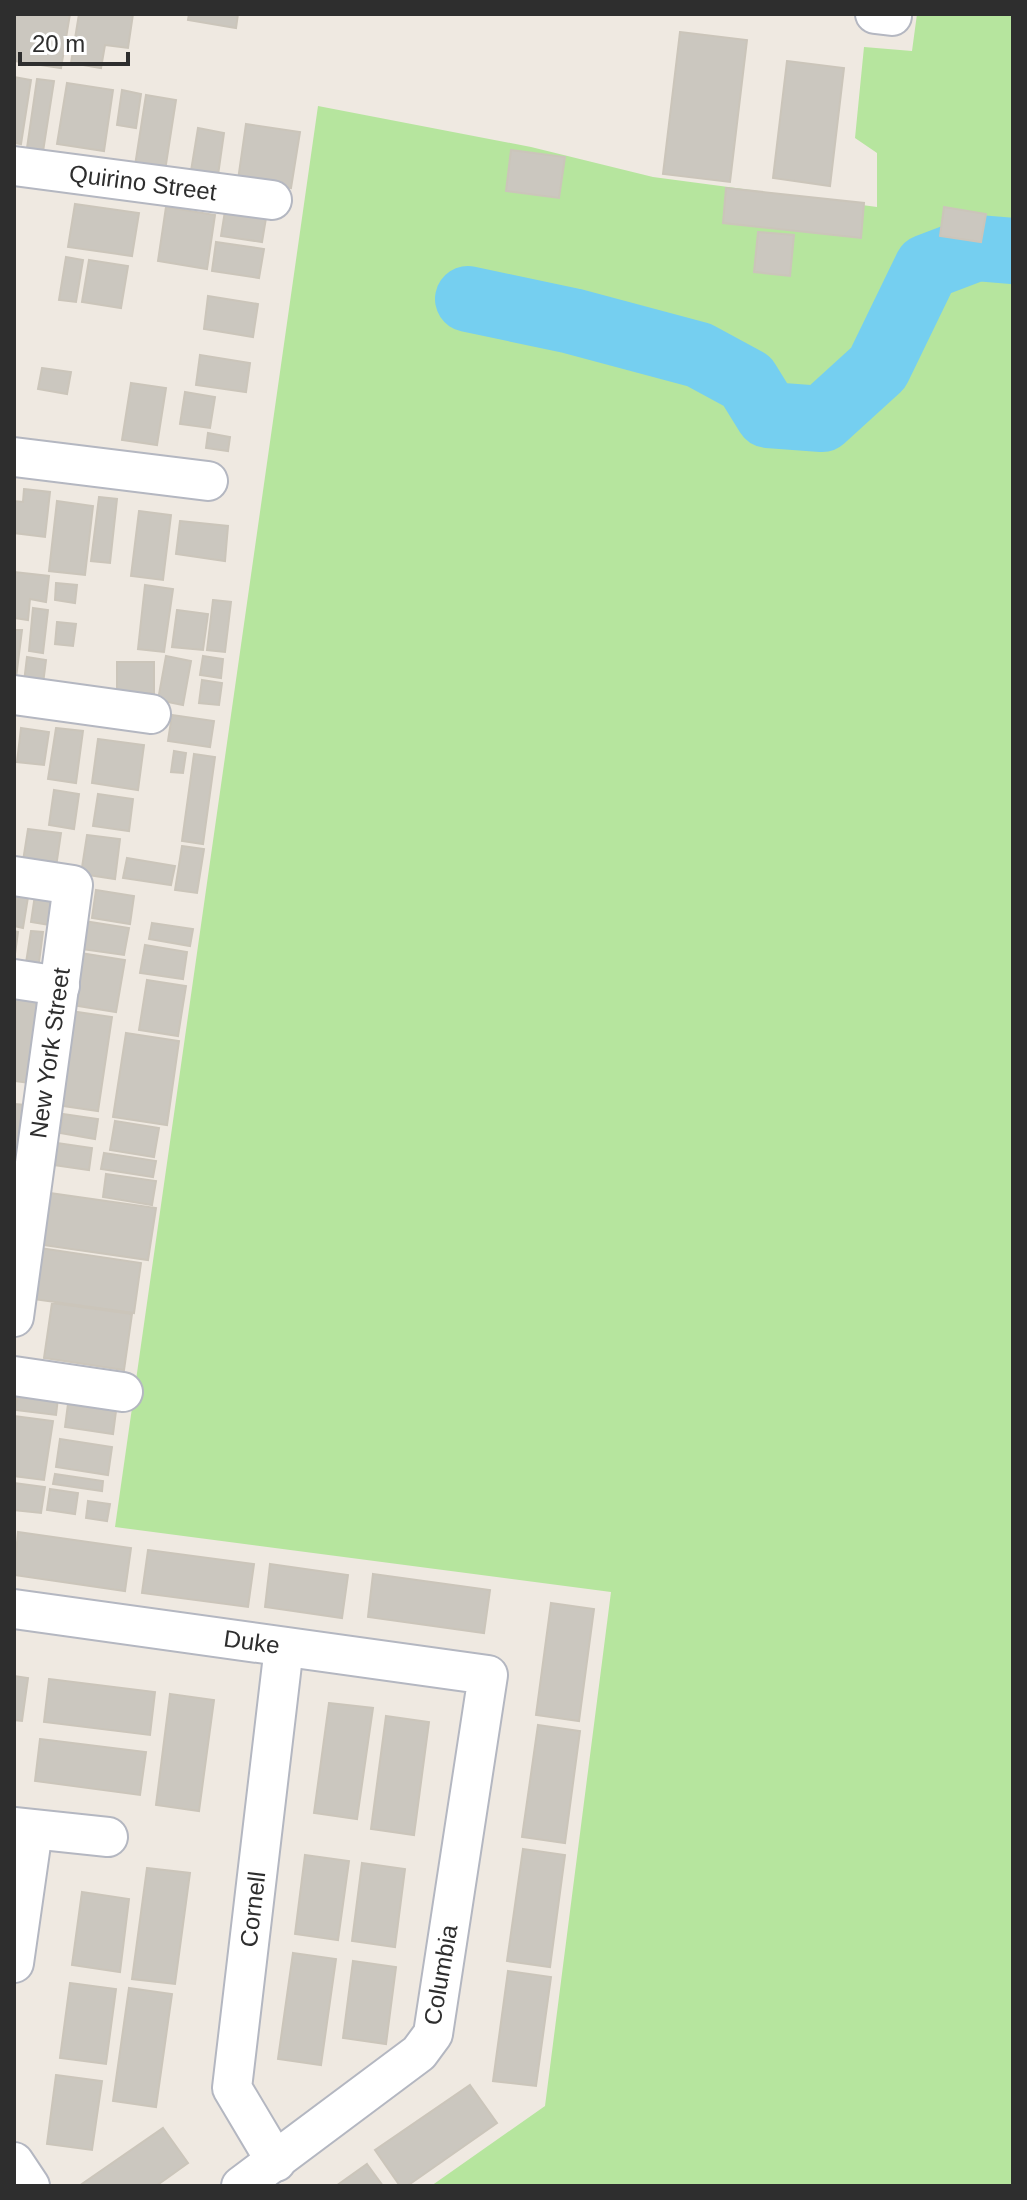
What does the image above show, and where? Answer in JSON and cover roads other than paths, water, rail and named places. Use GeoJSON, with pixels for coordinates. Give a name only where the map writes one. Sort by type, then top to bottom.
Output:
{"type":"FeatureCollection","features":[{"type":"Feature","properties":{"kind":"street","name":"Quirino Street"},"geometry":{"type":"LineString","coordinates":[[14,166],[272,200]]}},
{"type":"Feature","properties":{"kind":"street"},"geometry":{"type":"LineString","coordinates":[[14,457],[208,481]]}},
{"type":"Feature","properties":{"kind":"street"},"geometry":{"type":"LineString","coordinates":[[14,695],[151,714]]}},
{"type":"Feature","properties":{"kind":"street","name":"New York Street"},"geometry":{"type":"LineString","coordinates":[[14,876],[73,885],[60,986],[29,1090],[14,1317]]}},
{"type":"Feature","properties":{"kind":"street"},"geometry":{"type":"LineString","coordinates":[[14,979],[60,986]]}},
{"type":"Feature","properties":{"kind":"street"},"geometry":{"type":"LineString","coordinates":[[14,1376],[123,1392]]}},
{"type":"Feature","properties":{"kind":"street","name":"Duke"},"geometry":{"type":"LineString","coordinates":[[14,1609],[488,1675]]}},
{"type":"Feature","properties":{"kind":"street","name":"Cornell"},"geometry":{"type":"LineString","coordinates":[[276,2162],[232,2088],[284,1647]]}},
{"type":"Feature","properties":{"kind":"street","name":"Columbia"},"geometry":{"type":"LineString","coordinates":[[241,2186],[419,2053],[433,2034],[488,1675]]}},
{"type":"Feature","properties":{"kind":"street"},"geometry":{"type":"LineString","coordinates":[[14,1963],[24,1828],[108,1837]]}},
{"type":"Feature","properties":{"kind":"street"},"geometry":{"type":"LineString","coordinates":[[14,2162],[30,2186]]}},
{"type":"Feature","properties":{"kind":"waterway"},"geometry":{"type":"LineString","coordinates":[[468,299],[572,321],[699,355],[747,381],[768,415],[822,419],[878,368],[927,267],[977,248],[1013,251]]}}]}
